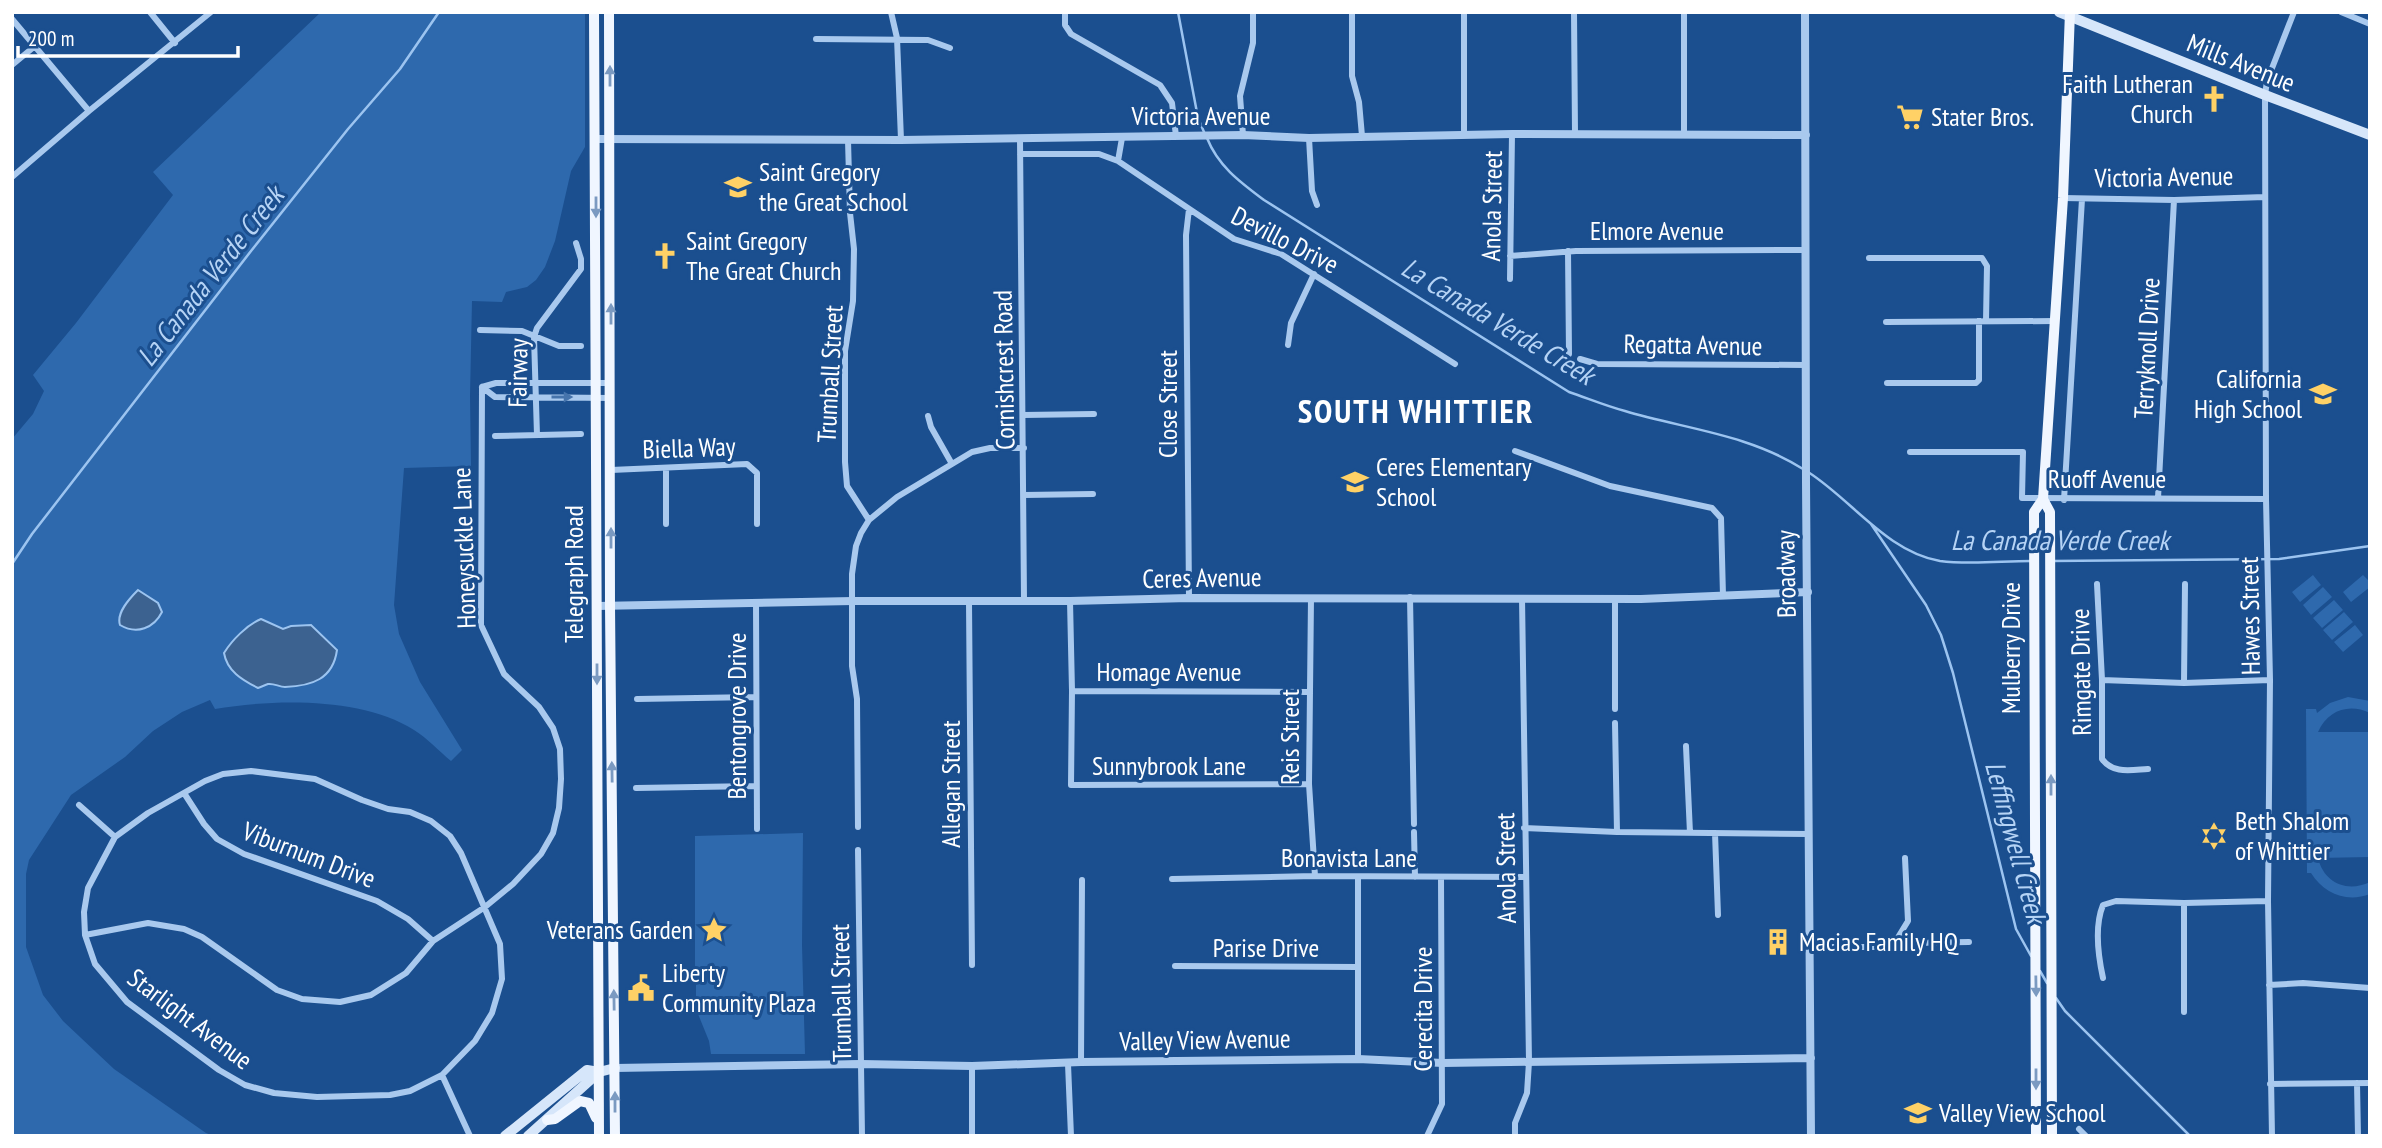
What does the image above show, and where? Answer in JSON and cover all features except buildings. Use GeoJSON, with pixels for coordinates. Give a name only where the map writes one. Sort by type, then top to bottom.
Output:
{"type":"FeatureCollection","features":[{"type":"Feature","properties":{"kind":"main road","name":"Telegraph Road"},"geometry":{"type":"LineString","coordinates":[[594,12],[599,1131]]}},
{"type":"Feature","properties":{"kind":"main road","name":"Telegraph Road"},"geometry":{"type":"LineString","coordinates":[[609,12],[610,606],[615,1136]]}},
{"type":"Feature","properties":{"kind":"main road","name":"Mills Avenue"},"geometry":{"type":"LineString","coordinates":[[2066,14],[2370,135]]}},
{"type":"Feature","properties":{"kind":"main road","name":"Mulberry Drive"},"geometry":{"type":"LineString","coordinates":[[2036,1136],[2034,512],[2043,499],[2063,198],[2066,14]]}},
{"type":"Feature","properties":{"kind":"main road","name":"Mulberry Drive"},"geometry":{"type":"LineString","coordinates":[[2043,499],[2050,512],[2052,1136]]}},
{"type":"Feature","properties":{"kind":"main road"},"geometry":{"type":"LineString","coordinates":[[2034,781],[2040,801],[2040,837],[2044,845],[2051,848]]}},
{"type":"Feature","properties":{"kind":"main road","name":"Valley View Avenue"},"geometry":{"type":"LineString","coordinates":[[505,1136],[587,1070],[599,1072],[615,1068]]}},
{"type":"Feature","properties":{"kind":"main road","name":"Valley View Avenue"},"geometry":{"type":"LineString","coordinates":[[528,1136],[599,1072]]}},
{"type":"Feature","properties":{"kind":"main road"},"geometry":{"type":"LineString","coordinates":[[547,1119],[555,1119],[576,1102],[584,1101],[592,1106],[599,1131]]}},
{"type":"Feature","properties":{"kind":"street"},"geometry":{"type":"LineString","coordinates":[[150,12],[176,43]]}},
{"type":"Feature","properties":{"kind":"street"},"geometry":{"type":"LineString","coordinates":[[12,177],[211,12]]}},
{"type":"Feature","properties":{"kind":"street"},"geometry":{"type":"LineString","coordinates":[[891,12],[897,38],[901,140]]}},
{"type":"Feature","properties":{"kind":"street"},"geometry":{"type":"LineString","coordinates":[[1065,12],[1065,24],[1071,34],[1160,85],[1172,103],[1176,136]]}},
{"type":"Feature","properties":{"kind":"street"},"geometry":{"type":"LineString","coordinates":[[1243,135],[1240,96],[1254,43],[1253,12]]}},
{"type":"Feature","properties":{"kind":"street"},"geometry":{"type":"LineString","coordinates":[[1352,12],[1352,76],[1359,102],[1362,136]]}},
{"type":"Feature","properties":{"kind":"street","name":"Anola Street"},"geometry":{"type":"LineString","coordinates":[[1464,12],[1464,135]]}},
{"type":"Feature","properties":{"kind":"street"},"geometry":{"type":"LineString","coordinates":[[1574,12],[1574,134]]}},
{"type":"Feature","properties":{"kind":"street"},"geometry":{"type":"LineString","coordinates":[[1684,12],[1684,134]]}},
{"type":"Feature","properties":{"kind":"street","name":"Broadway"},"geometry":{"type":"LineString","coordinates":[[1805,12],[1811,1136]]}},
{"type":"Feature","properties":{"kind":"street","name":"Hawes Street"},"geometry":{"type":"LineString","coordinates":[[2272,1136],[2268,901],[2270,680],[2266,499],[2265,95],[2267,81],[2294,12]]}},
{"type":"Feature","properties":{"kind":"street"},"geometry":{"type":"LineString","coordinates":[[2342,12],[2370,24]]}},
{"type":"Feature","properties":{"kind":"street"},"geometry":{"type":"LineString","coordinates":[[12,19],[89,111]]}},
{"type":"Feature","properties":{"kind":"street"},"geometry":{"type":"LineString","coordinates":[[816,39],[928,40],[950,48]]}},
{"type":"Feature","properties":{"kind":"street"},"geometry":{"type":"LineString","coordinates":[[12,65],[35,46]]}},
{"type":"Feature","properties":{"kind":"street","name":"Anola Street"},"geometry":{"type":"LineString","coordinates":[[1510,279],[1512,134]]}},
{"type":"Feature","properties":{"kind":"street","name":"Victoria Avenue"},"geometry":{"type":"LineString","coordinates":[[596,139],[1806,135]]}},
{"type":"Feature","properties":{"kind":"street"},"geometry":{"type":"LineString","coordinates":[[1118,161],[1122,138]]}},
{"type":"Feature","properties":{"kind":"street"},"geometry":{"type":"LineString","coordinates":[[1309,138],[1312,191],[1317,205]]}},
{"type":"Feature","properties":{"kind":"street","name":"Cornishcrest Road"},"geometry":{"type":"LineString","coordinates":[[1020,139],[1024,600]]}},
{"type":"Feature","properties":{"kind":"street","name":"Trumball Street"},"geometry":{"type":"LineString","coordinates":[[848,140],[850,213],[855,249],[853,301],[845,351],[845,463],[847,486],[869,520]]}},
{"type":"Feature","properties":{"kind":"street","name":"Victoria Avenue"},"geometry":{"type":"LineString","coordinates":[[1020,154],[1099,154],[1118,161]]}},
{"type":"Feature","properties":{"kind":"street","name":"Devillo Drive"},"geometry":{"type":"LineString","coordinates":[[1118,161],[1234,239],[1281,254],[1455,364]]}},
{"type":"Feature","properties":{"kind":"street","name":"Victoria Avenue"},"geometry":{"type":"LineString","coordinates":[[2063,198],[2174,200],[2265,197]]}},
{"type":"Feature","properties":{"kind":"street"},"geometry":{"type":"LineString","coordinates":[[2064,500],[2082,199]]}},
{"type":"Feature","properties":{"kind":"street","name":"Terryknoll Drive"},"geometry":{"type":"LineString","coordinates":[[2158,498],[2174,200]]}},
{"type":"Feature","properties":{"kind":"street","name":"Close Street"},"geometry":{"type":"LineString","coordinates":[[1189,209],[1186,235],[1189,598]]}},
{"type":"Feature","properties":{"kind":"street","name":"Fairway"},"geometry":{"type":"LineString","coordinates":[[537,435],[534,336],[543,317],[581,269],[576,243]]}},
{"type":"Feature","properties":{"kind":"street","name":"Elmore Avenue"},"geometry":{"type":"LineString","coordinates":[[1510,256],[1568,251],[1805,250]]}},
{"type":"Feature","properties":{"kind":"street"},"geometry":{"type":"LineString","coordinates":[[1568,251],[1569,354]]}},
{"type":"Feature","properties":{"kind":"street"},"geometry":{"type":"LineString","coordinates":[[1869,258],[1982,257],[1987,266],[1979,380],[1976,383],[1887,383]]}},
{"type":"Feature","properties":{"kind":"street"},"geometry":{"type":"LineString","coordinates":[[1288,345],[1291,323],[1314,274]]}},
{"type":"Feature","properties":{"kind":"street"},"geometry":{"type":"LineString","coordinates":[[1886,322],[2055,321]]}},
{"type":"Feature","properties":{"kind":"street"},"geometry":{"type":"LineString","coordinates":[[480,330],[522,331],[559,345],[581,346]]}},
{"type":"Feature","properties":{"kind":"street","name":"Regatta Avenue"},"geometry":{"type":"LineString","coordinates":[[1580,359],[1597,364],[1806,365]]}},
{"type":"Feature","properties":{"kind":"street"},"geometry":{"type":"LineString","coordinates":[[482,387],[496,383],[610,383]]}},
{"type":"Feature","properties":{"kind":"street"},"geometry":{"type":"LineString","coordinates":[[482,387],[495,397],[611,398]]}},
{"type":"Feature","properties":{"kind":"street","name":"Honeysuckle Lane"},"geometry":{"type":"LineString","coordinates":[[85,935],[148,923],[184,929],[202,937],[276,990],[302,999],[340,1002],[371,995],[406,973],[433,941],[485,907],[513,884],[541,854],[553,833],[559,808],[560,749],[553,728],[539,707],[504,674],[481,625],[482,387]]}},
{"type":"Feature","properties":{"kind":"street"},"geometry":{"type":"LineString","coordinates":[[1023,415],[1094,414]]}},
{"type":"Feature","properties":{"kind":"street"},"geometry":{"type":"LineString","coordinates":[[928,416],[931,427],[952,464]]}},
{"type":"Feature","properties":{"kind":"street"},"geometry":{"type":"LineString","coordinates":[[495,436],[581,434]]}},
{"type":"Feature","properties":{"kind":"street"},"geometry":{"type":"LineString","coordinates":[[858,827],[858,699],[852,666],[852,574],[861,533],[869,520],[897,497],[972,452],[990,448],[1024,448]]}},
{"type":"Feature","properties":{"kind":"street"},"geometry":{"type":"LineString","coordinates":[[1515,451],[1609,486],[1712,508],[1721,518],[1723,596]]}},
{"type":"Feature","properties":{"kind":"street","name":"Ruoff Avenue"},"geometry":{"type":"LineString","coordinates":[[1910,452],[2023,452],[2022,498],[2266,499]]}},
{"type":"Feature","properties":{"kind":"street","name":"Biella Way"},"geometry":{"type":"LineString","coordinates":[[611,470],[747,464],[757,473],[757,524]]}},
{"type":"Feature","properties":{"kind":"street"},"geometry":{"type":"LineString","coordinates":[[666,468],[666,524]]}},
{"type":"Feature","properties":{"kind":"street"},"geometry":{"type":"LineString","coordinates":[[1024,495],[1093,494]]}},
{"type":"Feature","properties":{"kind":"street","name":"Rimgate Drive"},"geometry":{"type":"LineString","coordinates":[[2098,584],[2102,759],[2114,770],[2148,769]]}},
{"type":"Feature","properties":{"kind":"street"},"geometry":{"type":"LineString","coordinates":[[2183,683],[2185,584]]}},
{"type":"Feature","properties":{"kind":"street","name":"Ceres Avenue"},"geometry":{"type":"LineString","coordinates":[[597,606],[1189,598],[1615,598],[1808,592]]}},
{"type":"Feature","properties":{"kind":"street"},"geometry":{"type":"LineString","coordinates":[[1410,597],[1414,824]]}},
{"type":"Feature","properties":{"kind":"street","name":"Reis Street"},"geometry":{"type":"LineString","coordinates":[[1311,598],[1309,784],[1315,876]]}},
{"type":"Feature","properties":{"kind":"street","name":"Anola Street"},"geometry":{"type":"LineString","coordinates":[[1515,1136],[1515,1123],[1527,1093],[1529,1062],[1522,598]]}},
{"type":"Feature","properties":{"kind":"street"},"geometry":{"type":"LineString","coordinates":[[1615,598],[1615,709]]}},
{"type":"Feature","properties":{"kind":"street","name":"Allegan Street"},"geometry":{"type":"LineString","coordinates":[[969,601],[972,965]]}},
{"type":"Feature","properties":{"kind":"street"},"geometry":{"type":"LineString","coordinates":[[1070,601],[1072,691]]}},
{"type":"Feature","properties":{"kind":"street","name":"Bentongrove Drive"},"geometry":{"type":"LineString","coordinates":[[756,603],[757,829]]}},
{"type":"Feature","properties":{"kind":"street"},"geometry":{"type":"LineString","coordinates":[[2102,680],[2183,683],[2270,680]]}},
{"type":"Feature","properties":{"kind":"street","name":"Homage Avenue"},"geometry":{"type":"LineString","coordinates":[[1072,691],[1308,692]]}},
{"type":"Feature","properties":{"kind":"street","name":"Sunnybrook Lane"},"geometry":{"type":"LineString","coordinates":[[1072,691],[1071,785],[1309,784]]}},
{"type":"Feature","properties":{"kind":"street"},"geometry":{"type":"LineString","coordinates":[[637,699],[756,697]]}},
{"type":"Feature","properties":{"kind":"street"},"geometry":{"type":"LineString","coordinates":[[1615,723],[1617,832]]}},
{"type":"Feature","properties":{"kind":"street"},"geometry":{"type":"LineString","coordinates":[[1686,746],[1690,833]]}},
{"type":"Feature","properties":{"kind":"street"},"geometry":{"type":"LineString","coordinates":[[85,935],[84,912],[88,888],[115,837],[148,813],[223,774],[251,771],[314,779],[362,800],[430,821],[450,836],[461,853],[485,907]]}},
{"type":"Feature","properties":{"kind":"street"},"geometry":{"type":"LineString","coordinates":[[636,788],[756,786]]}},
{"type":"Feature","properties":{"kind":"street","name":"Viburnum Drive"},"geometry":{"type":"LineString","coordinates":[[184,793],[217,839],[244,854],[377,901],[408,919],[433,941]]}},
{"type":"Feature","properties":{"kind":"street"},"geometry":{"type":"LineString","coordinates":[[79,805],[115,837]]}},
{"type":"Feature","properties":{"kind":"street"},"geometry":{"type":"LineString","coordinates":[[1524,828],[1809,834]]}},
{"type":"Feature","properties":{"kind":"street"},"geometry":{"type":"LineString","coordinates":[[1414,832],[1415,877]]}},
{"type":"Feature","properties":{"kind":"street"},"geometry":{"type":"LineString","coordinates":[[1715,833],[1718,915]]}},
{"type":"Feature","properties":{"kind":"street","name":"Trumball Street"},"geometry":{"type":"LineString","coordinates":[[858,850],[862,1136]]}},
{"type":"Feature","properties":{"kind":"street"},"geometry":{"type":"LineString","coordinates":[[1810,947],[1881,947],[1897,939],[1908,921],[1905,858]]}},
{"type":"Feature","properties":{"kind":"street","name":"Bonavista Lane"},"geometry":{"type":"LineString","coordinates":[[1172,879],[1315,876],[1527,877]]}},
{"type":"Feature","properties":{"kind":"street","name":"Cerecita Drive"},"geometry":{"type":"LineString","coordinates":[[1427,1136],[1442,1104],[1441,877]]}},
{"type":"Feature","properties":{"kind":"street"},"geometry":{"type":"LineString","coordinates":[[1358,878],[1358,1059]]}},
{"type":"Feature","properties":{"kind":"street"},"geometry":{"type":"LineString","coordinates":[[1081,1062],[1082,880]]}},
{"type":"Feature","properties":{"kind":"street"},"geometry":{"type":"LineString","coordinates":[[2103,978],[2099,958],[2098,917],[2103,905],[2116,901],[2268,901]]}},
{"type":"Feature","properties":{"kind":"street"},"geometry":{"type":"LineString","coordinates":[[2184,903],[2184,1012]]}},
{"type":"Feature","properties":{"kind":"street","name":"Starlight Avenue"},"geometry":{"type":"LineString","coordinates":[[85,935],[94,964],[128,1002],[219,1070],[245,1085],[274,1093],[317,1097],[390,1095],[410,1091],[442,1074],[475,1041],[492,1013],[502,979],[500,944],[485,907]]}},
{"type":"Feature","properties":{"kind":"street"},"geometry":{"type":"LineString","coordinates":[[1897,939],[1909,943],[1969,942]]}},
{"type":"Feature","properties":{"kind":"street","name":"Parise Drive"},"geometry":{"type":"LineString","coordinates":[[1175,966],[1357,967]]}},
{"type":"Feature","properties":{"kind":"street"},"geometry":{"type":"LineString","coordinates":[[2269,985],[2304,983],[2370,988]]}},
{"type":"Feature","properties":{"kind":"street","name":"Valley View Avenue"},"geometry":{"type":"LineString","coordinates":[[615,1068],[861,1064],[972,1066],[1358,1059],[1443,1063],[1811,1058]]}},
{"type":"Feature","properties":{"kind":"street"},"geometry":{"type":"LineString","coordinates":[[1068,1063],[1071,1136]]}},
{"type":"Feature","properties":{"kind":"street"},"geometry":{"type":"LineString","coordinates":[[972,1066],[972,1136]]}},
{"type":"Feature","properties":{"kind":"street"},"geometry":{"type":"LineString","coordinates":[[442,1074],[470,1136]]}},
{"type":"Feature","properties":{"kind":"street"},"geometry":{"type":"LineString","coordinates":[[2357,1083],[2358,1136]]}},
{"type":"Feature","properties":{"kind":"street"},"geometry":{"type":"LineString","coordinates":[[2270,1084],[2370,1083]]}},
{"type":"Feature","properties":{"kind":"street"},"geometry":{"type":"LineString","coordinates":[[2079,1129],[2086,1136]]}},
{"type":"Feature","properties":{"kind":"shaded area"},"geometry":{"type":"Polygon","coordinates":[[[321,12],[585,12],[585,147],[571,171],[555,241],[545,267],[527,287],[506,292],[502,302],[472,301],[471,466],[404,468],[394,605],[399,634],[420,682],[462,750],[451,761],[419,733],[393,719],[344,706],[264,703],[215,709],[210,700],[182,712],[153,731],[125,757],[71,795],[29,860],[26,874],[26,947],[43,995],[63,1021],[114,1069],[214,1136],[12,1136],[12,439],[33,414],[44,391],[33,375],[173,195],[153,172],[321,12]]]}},
{"type":"Feature","properties":{"kind":"shaded area"},"geometry":{"type":"Polygon","coordinates":[[[2313,575],[2321,585],[2300,602],[2292,592],[2313,575]]]}},
{"type":"Feature","properties":{"kind":"shaded area"},"geometry":{"type":"Polygon","coordinates":[[[2363,575],[2370,582],[2370,587],[2351,602],[2343,592],[2363,575]]]}},
{"type":"Feature","properties":{"kind":"shaded area"},"geometry":{"type":"Polygon","coordinates":[[[2323,587],[2332,597],[2311,615],[2303,605],[2323,587]]]}},
{"type":"Feature","properties":{"kind":"shaded area"},"geometry":{"type":"Polygon","coordinates":[[[138,590],[158,603],[162,612],[150,626],[126,628],[120,625],[120,616],[127,602],[138,590]]]}},
{"type":"Feature","properties":{"kind":"shaded area"},"geometry":{"type":"Polygon","coordinates":[[[2334,600],[2343,610],[2322,628],[2313,618],[2334,600]]]}},
{"type":"Feature","properties":{"kind":"shaded area"},"geometry":{"type":"Polygon","coordinates":[[[2344,612],[2353,622],[2332,640],[2323,630],[2344,612]]]}},
{"type":"Feature","properties":{"kind":"shaded area"},"geometry":{"type":"Polygon","coordinates":[[[261,619],[283,629],[311,625],[337,650],[331,668],[320,679],[295,686],[268,684],[258,688],[241,678],[228,665],[224,653],[240,633],[261,619]]]}},
{"type":"Feature","properties":{"kind":"shaded area"},"geometry":{"type":"Polygon","coordinates":[[[2355,625],[2363,635],[2343,652],[2334,642],[2355,625]]]}},
{"type":"Feature","properties":{"kind":"shaded area"},"geometry":{"type":"Polygon","coordinates":[[[2348,697],[2370,701],[2370,713],[2354,709],[2340,710],[2327,718],[2318,732],[2370,732],[2370,857],[2318,858],[2325,874],[2338,884],[2353,886],[2370,882],[2370,894],[2361,897],[2337,895],[2322,886],[2311,873],[2307,873],[2306,709],[2316,709],[2317,713],[2330,703],[2348,697]]]}},
{"type":"Feature","properties":{"kind":"shaded area"},"geometry":{"type":"Polygon","coordinates":[[[803,833],[805,1054],[711,1054],[709,1041],[696,1009],[695,836],[803,833]]]}},
{"type":"Feature","properties":{"kind":"waterway","name":"La Canada Verde Creek"},"geometry":{"type":"LineString","coordinates":[[12,564],[32,534],[251,251],[348,129],[400,69],[439,12]]}},
{"type":"Feature","properties":{"kind":"waterway","name":"La Canada Verde Creek"},"geometry":{"type":"LineString","coordinates":[[1178,12],[1198,118],[1204,132]]}},
{"type":"Feature","properties":{"kind":"waterway","name":"La Canada Verde Creek"},"geometry":{"type":"LineString","coordinates":[[1207,138],[1224,165],[1264,200],[1569,392],[1618,409],[1738,440],[1782,457],[1803,469]]}},
{"type":"Feature","properties":{"kind":"waterway","name":"La Canada Verde Creek"},"geometry":{"type":"LineString","coordinates":[[1808,472],[1887,536],[1921,556],[1951,562],[2031,561]]}},
{"type":"Feature","properties":{"kind":"waterway","name":"Leffingwell Creek"},"geometry":{"type":"LineString","coordinates":[[1871,524],[1926,605],[1941,635],[1953,673],[2016,929],[2031,956]]}},
{"type":"Feature","properties":{"kind":"waterway","name":"La Canada Verde Creek"},"geometry":{"type":"LineString","coordinates":[[2052,561],[2279,559],[2370,546]]}},
{"type":"Feature","properties":{"kind":"waterway","name":"Leffingwell Creek"},"geometry":{"type":"LineString","coordinates":[[2040,971],[2047,983]]}},
{"type":"Feature","properties":{"kind":"waterway","name":"Leffingwell Creek"},"geometry":{"type":"LineString","coordinates":[[2056,998],[2065,1011],[2190,1136]]}},
{"type":"Feature","properties":{"kind":"place","name":"Faith Lutheran Church"},"geometry":{"type":"Point","coordinates":[2214,99]}},
{"type":"Feature","properties":{"kind":"place","name":"Stater Bros."},"geometry":{"type":"Point","coordinates":[1910,117]}},
{"type":"Feature","properties":{"kind":"place","name":"Saint Gregory the Great School"},"geometry":{"type":"Point","coordinates":[738,187]}},
{"type":"Feature","properties":{"kind":"place","name":"Saint Gregory The Great Church"},"geometry":{"type":"Point","coordinates":[665,256]}},
{"type":"Feature","properties":{"kind":"place","name":"California High School"},"geometry":{"type":"Point","coordinates":[2323,394]}},
{"type":"Feature","properties":{"kind":"place","name":"Ceres Elementary School"},"geometry":{"type":"Point","coordinates":[1355,482]}},
{"type":"Feature","properties":{"kind":"place","name":"Beth Shalom of Whittier"},"geometry":{"type":"Point","coordinates":[2214,836]}},
{"type":"Feature","properties":{"kind":"place","name":"Veterans Garden"},"geometry":{"type":"Point","coordinates":[714,930]}},
{"type":"Feature","properties":{"kind":"place","name":"Macias Family HQ"},"geometry":{"type":"Point","coordinates":[1778,942]}},
{"type":"Feature","properties":{"kind":"place","name":"Liberty Community Plaza"},"geometry":{"type":"Point","coordinates":[641,988]}},
{"type":"Feature","properties":{"kind":"place","name":"Valley View School"},"geometry":{"type":"Point","coordinates":[1918,1113]}},
{"type":"Feature","properties":{"kind":"district","name":"SOUTH WHITTIER"},"geometry":{"type":"Point","coordinates":[1416,411]}}]}
